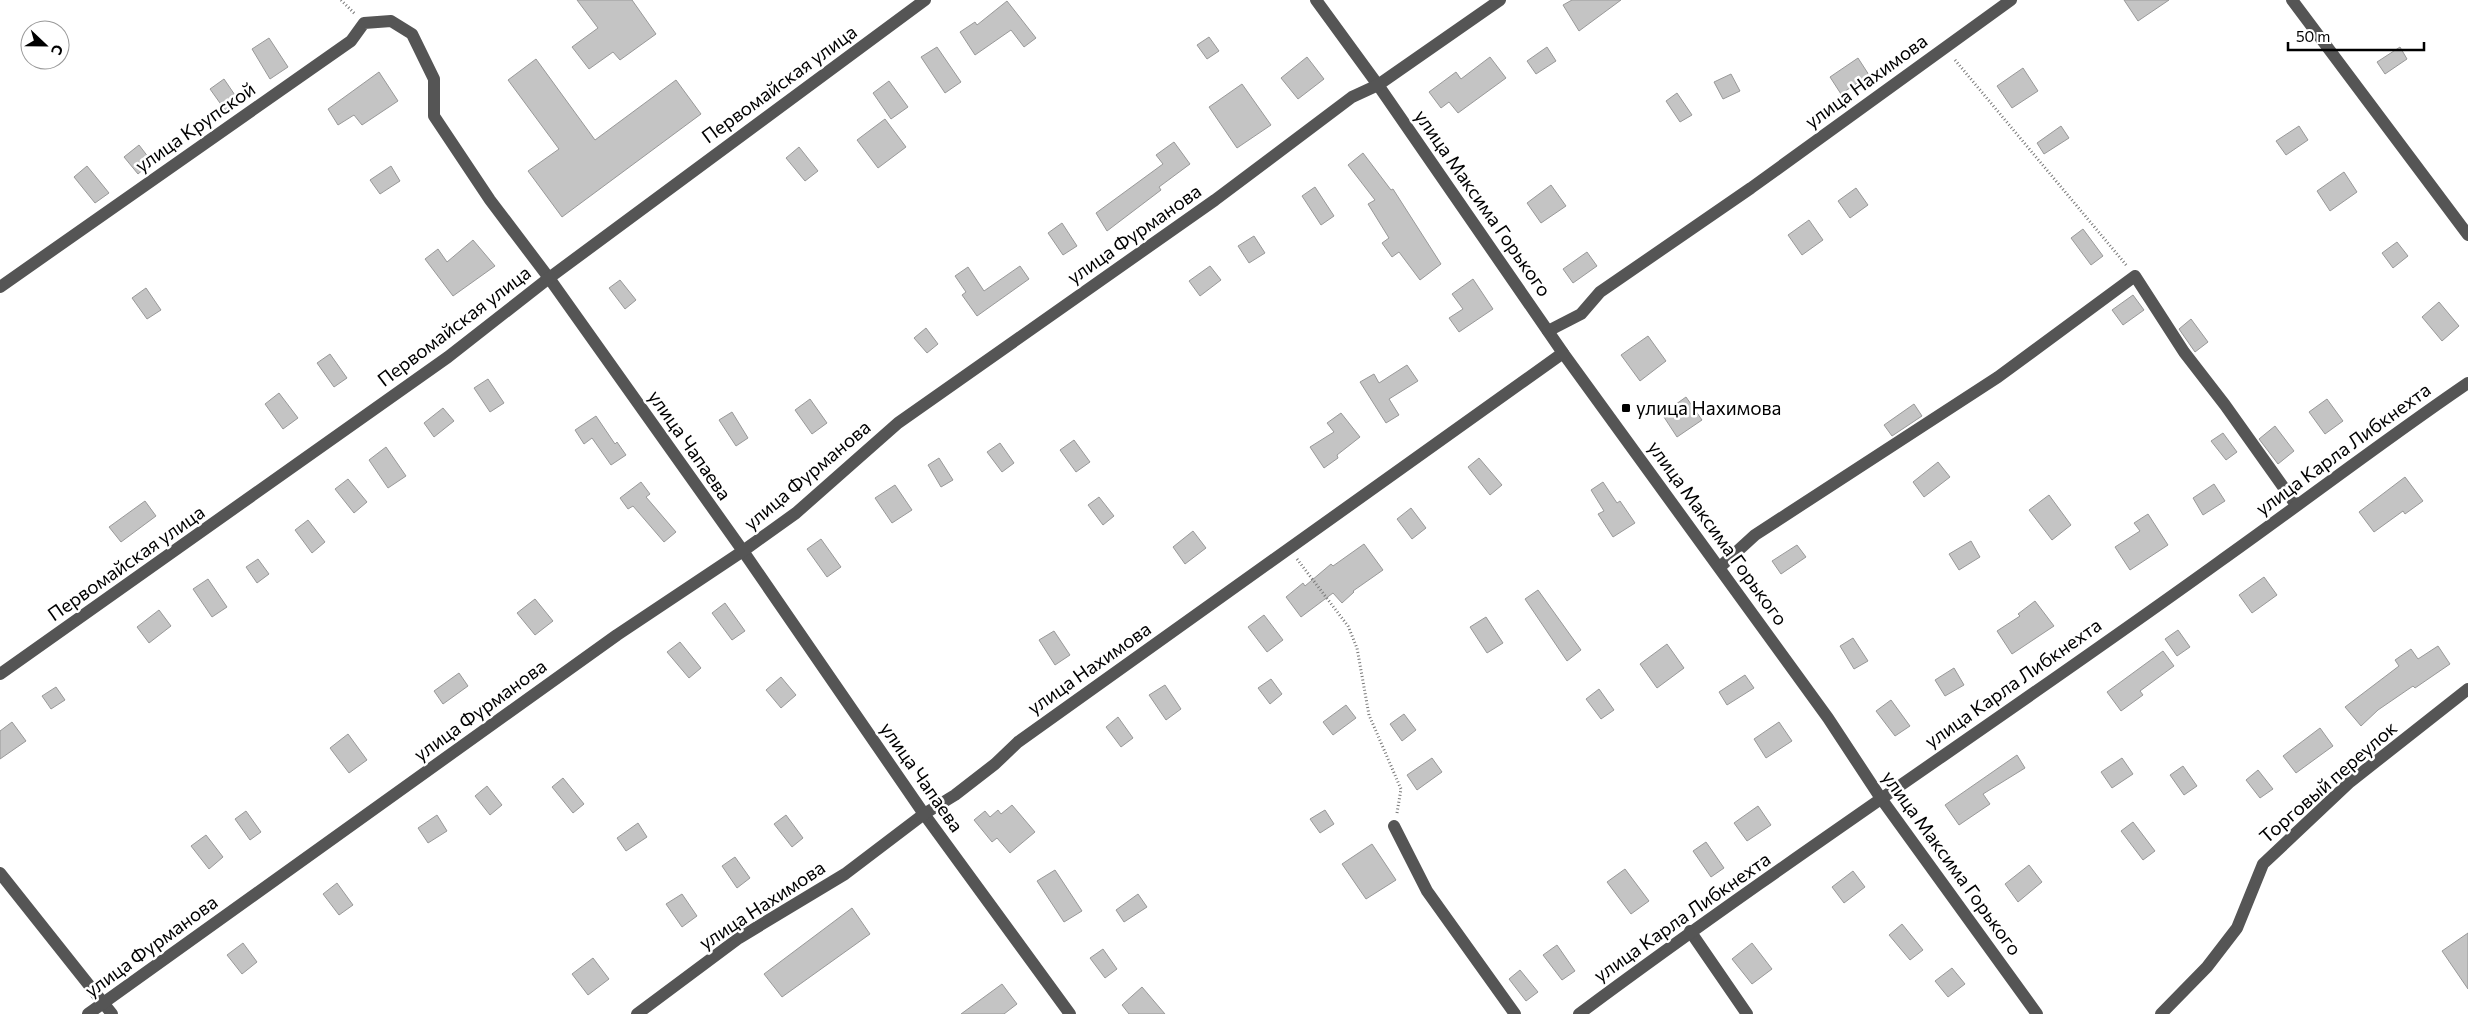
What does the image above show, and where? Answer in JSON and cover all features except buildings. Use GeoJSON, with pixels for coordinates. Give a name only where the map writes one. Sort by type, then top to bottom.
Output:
{"type":"FeatureCollection","features":[{"type":"Feature","properties":{"kind":"street","name":"Первомайская улица"},"geometry":{"type":"LineString","coordinates":[[0,674],[448,357],[549,278],[925,0]]}},
{"type":"Feature","properties":{"kind":"street","name":"улица Максима Горького"},"geometry":{"type":"LineString","coordinates":[[1316,0],[1378,85],[1563,353],[1720,567],[1828,718],[1880,797],[2037,1014]]}},
{"type":"Feature","properties":{"kind":"street","name":"улица Фурманова"},"geometry":{"type":"LineString","coordinates":[[88,1014],[617,635],[743,551],[796,513],[898,422],[1207,206],[1352,98],[1378,85],[1500,0]]}},
{"type":"Feature","properties":{"kind":"street","name":"улица Нахимова"},"geometry":{"type":"LineString","coordinates":[[1548,331],[1581,314],[1600,292],[1751,188],[2011,0]]}},
{"type":"Feature","properties":{"kind":"street"},"geometry":{"type":"LineString","coordinates":[[2292,0],[2468,235]]}},
{"type":"Feature","properties":{"kind":"street","name":"улица Крупской"},"geometry":{"type":"LineString","coordinates":[[0,287],[351,42],[364,23],[392,21],[412,34]]}},
{"type":"Feature","properties":{"kind":"street","name":"улица Чапаева"},"geometry":{"type":"LineString","coordinates":[[412,34],[434,79],[434,116],[490,200],[549,278],[743,551],[924,814],[1070,1014]]}},
{"type":"Feature","properties":{"kind":"street"},"geometry":{"type":"LineString","coordinates":[[1720,567],[1755,535],[1998,377],[2135,276],[2184,352],[2224,404],[2296,505]]}},
{"type":"Feature","properties":{"kind":"street","name":"улица Нахимова"},"geometry":{"type":"LineString","coordinates":[[636,1014],[738,938],[844,874],[924,814],[955,795],[995,764],[1018,742],[1563,353]]}},
{"type":"Feature","properties":{"kind":"street","name":"улица Карла Либкнехта"},"geometry":{"type":"LineString","coordinates":[[1579,1014],[1690,931],[1789,865],[1880,797],[2211,568],[2380,443],[2468,383]]}},
{"type":"Feature","properties":{"kind":"street","name":"Торговый переулок"},"geometry":{"type":"LineString","coordinates":[[2164,1013],[2207,966],[2237,928],[2263,864],[2350,782],[2468,690]]}},
{"type":"Feature","properties":{"kind":"street"},"geometry":{"type":"LineString","coordinates":[[1394,826],[1427,891],[1515,1014]]}},
{"type":"Feature","properties":{"kind":"street"},"geometry":{"type":"LineString","coordinates":[[0,873],[112,1014]]}},
{"type":"Feature","properties":{"kind":"street"},"geometry":{"type":"LineString","coordinates":[[1690,931],[1747,1014]]}},
{"type":"Feature","properties":{"kind":"path"},"geometry":{"type":"LineString","coordinates":[[1945,48],[2135,276]]}},
{"type":"Feature","properties":{"kind":"path"},"geometry":{"type":"LineString","coordinates":[[1289,548],[1348,626],[1357,648],[1369,715],[1400,789],[1394,826]]}},
{"type":"Feature","properties":{"kind":"place","name":"улица Нахимова"},"geometry":{"type":"Point","coordinates":[1626,408]}}]}
